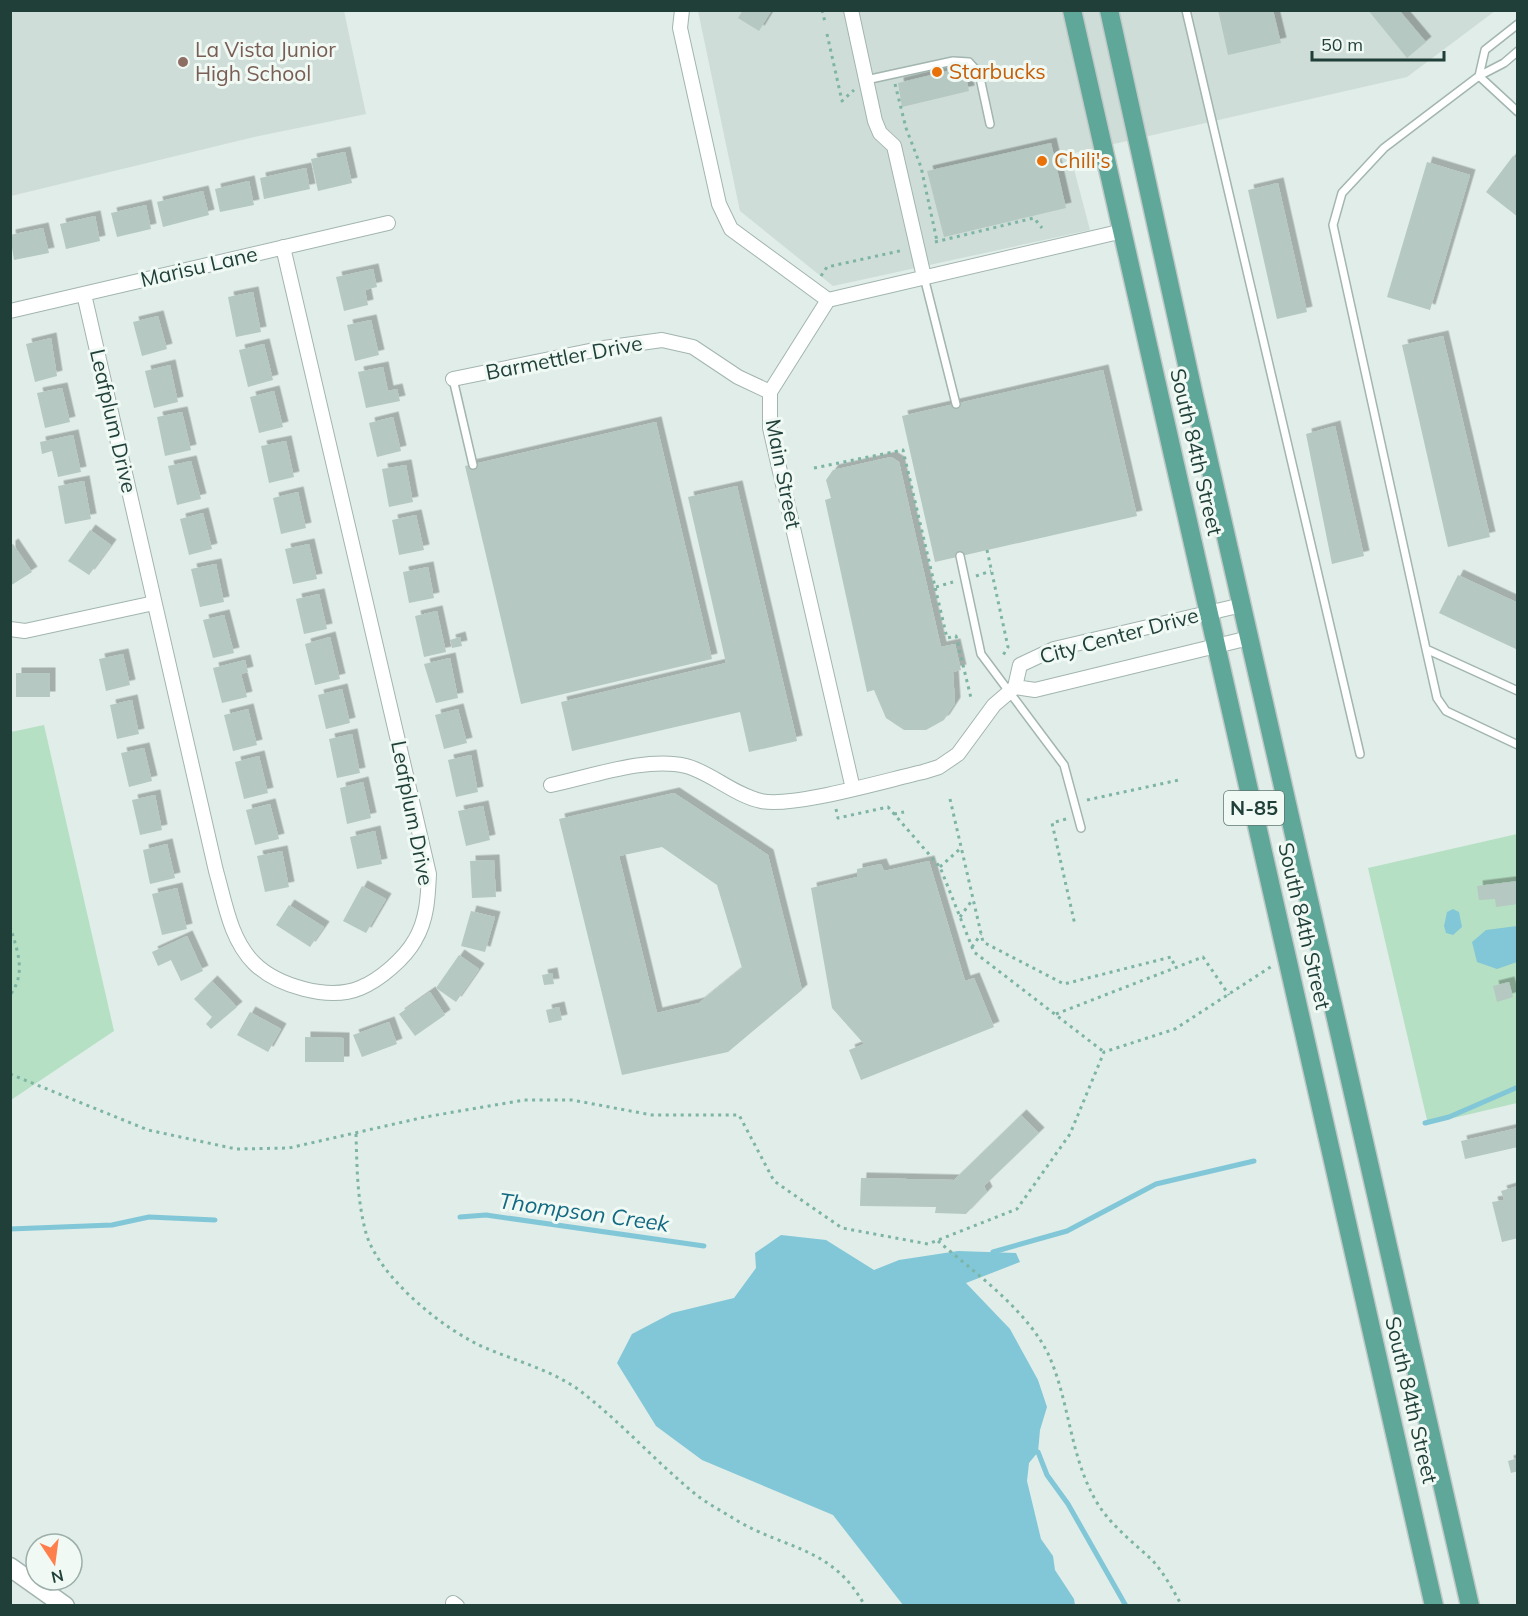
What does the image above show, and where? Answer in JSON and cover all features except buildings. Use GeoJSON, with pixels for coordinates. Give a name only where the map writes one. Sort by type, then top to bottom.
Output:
{"type":"FeatureCollection","features":[{"type":"Feature","properties":{"kind":"main road","name":"South 84th Street"},"geometry":{"type":"LineString","coordinates":[[1072,10],[1434,1605]]}},
{"type":"Feature","properties":{"kind":"main road","name":"South 84th Street"},"geometry":{"type":"LineString","coordinates":[[1109,10],[1249,638],[1470,1605]]}},
{"type":"Feature","properties":{"kind":"street"},"geometry":{"type":"LineString","coordinates":[[682,10],[680,28],[719,204],[731,229],[828,300],[1123,231]]}},
{"type":"Feature","properties":{"kind":"street"},"geometry":{"type":"LineString","coordinates":[[851,10],[861,84],[877,127],[894,146],[924,277]]}},
{"type":"Feature","properties":{"kind":"street","name":"Marisu Lane"},"geometry":{"type":"LineString","coordinates":[[10,311],[388,223]]}},
{"type":"Feature","properties":{"kind":"street","name":"Leafplum Drive"},"geometry":{"type":"LineString","coordinates":[[84,294],[216,871],[233,933],[254,963],[284,983],[321,993],[360,989],[389,970],[415,941],[428,905],[429,874],[283,247]]}},
{"type":"Feature","properties":{"kind":"street","name":"Main Street"},"geometry":{"type":"LineString","coordinates":[[828,300],[770,392],[770,428],[853,789]]}},
{"type":"Feature","properties":{"kind":"street","name":"Barmettler Drive"},"geometry":{"type":"LineString","coordinates":[[453,379],[604,348],[662,340],[693,347],[738,377],[770,392]]}},
{"type":"Feature","properties":{"kind":"street"},"geometry":{"type":"LineString","coordinates":[[10,629],[25,631],[154,603]]}},
{"type":"Feature","properties":{"kind":"street","name":"City Center Drive"},"geometry":{"type":"LineString","coordinates":[[551,785],[653,763],[687,766],[726,788],[761,801],[789,801],[853,789],[922,772],[950,760],[1011,690],[1020,665],[1054,649],[1242,605]]}},
{"type":"Feature","properties":{"kind":"street","name":"City Center Drive"},"geometry":{"type":"LineString","coordinates":[[1011,690],[1035,690],[1249,638]]}},
{"type":"Feature","properties":{"kind":"street"},"geometry":{"type":"LineString","coordinates":[[10,1567],[65,1605]]}},
{"type":"Feature","properties":{"kind":"lane"},"geometry":{"type":"LineString","coordinates":[[1186,10],[1360,754]]}},
{"type":"Feature","properties":{"kind":"lane"},"geometry":{"type":"LineString","coordinates":[[1479,76],[1485,50],[1518,24]]}},
{"type":"Feature","properties":{"kind":"lane"},"geometry":{"type":"LineString","coordinates":[[1518,51],[1504,63],[1479,76],[1384,148],[1342,193],[1334,225],[1437,698],[1446,711],[1518,745]]}},
{"type":"Feature","properties":{"kind":"lane"},"geometry":{"type":"LineString","coordinates":[[861,84],[965,61],[973,64],[979,73],[990,124]]}},
{"type":"Feature","properties":{"kind":"lane"},"geometry":{"type":"LineString","coordinates":[[1479,76],[1518,112]]}},
{"type":"Feature","properties":{"kind":"lane"},"geometry":{"type":"LineString","coordinates":[[924,277],[956,404]]}},
{"type":"Feature","properties":{"kind":"lane"},"geometry":{"type":"LineString","coordinates":[[453,379],[472,465]]}},
{"type":"Feature","properties":{"kind":"lane"},"geometry":{"type":"LineString","coordinates":[[960,556],[981,654],[1011,690],[1064,765],[1081,828]]}},
{"type":"Feature","properties":{"kind":"lane"},"geometry":{"type":"LineString","coordinates":[[1426,649],[1518,691]]}},
{"type":"Feature","properties":{"kind":"path"},"geometry":{"type":"LineString","coordinates":[[822,10],[825,22]]}},
{"type":"Feature","properties":{"kind":"path"},"geometry":{"type":"LineString","coordinates":[[827,34],[842,101],[861,84]]}},
{"type":"Feature","properties":{"kind":"path"},"geometry":{"type":"LineString","coordinates":[[888,83],[895,81],[906,128],[921,167],[937,241]]}},
{"type":"Feature","properties":{"kind":"path"},"geometry":{"type":"LineString","coordinates":[[930,244],[1034,218],[1042,228]]}},
{"type":"Feature","properties":{"kind":"path"},"geometry":{"type":"LineString","coordinates":[[818,279],[827,267],[909,249]]}},
{"type":"Feature","properties":{"kind":"path"},"geometry":{"type":"LineString","coordinates":[[814,468],[903,450],[947,638],[956,636],[971,698]]}},
{"type":"Feature","properties":{"kind":"path"},"geometry":{"type":"LineString","coordinates":[[987,550],[1008,647],[1002,657]]}},
{"type":"Feature","properties":{"kind":"path"},"geometry":{"type":"LineString","coordinates":[[976,576],[991,571]]}},
{"type":"Feature","properties":{"kind":"path"},"geometry":{"type":"LineString","coordinates":[[935,587],[955,582]]}},
{"type":"Feature","properties":{"kind":"path"},"geometry":{"type":"LineString","coordinates":[[1087,801],[1179,780]]}},
{"type":"Feature","properties":{"kind":"path"},"geometry":{"type":"LineString","coordinates":[[875,799],[878,809]]}},
{"type":"Feature","properties":{"kind":"path"},"geometry":{"type":"LineString","coordinates":[[950,799],[983,942],[1064,984],[1171,957],[1175,966]]}},
{"type":"Feature","properties":{"kind":"path"},"geometry":{"type":"LineString","coordinates":[[836,808],[838,818],[888,807],[940,867],[974,952],[1104,1052]]}},
{"type":"Feature","properties":{"kind":"path"},"geometry":{"type":"LineString","coordinates":[[894,814],[904,812]]}},
{"type":"Feature","properties":{"kind":"path"},"geometry":{"type":"LineString","coordinates":[[1066,819],[1052,823],[1075,926]]}},
{"type":"Feature","properties":{"kind":"path"},"geometry":{"type":"LineString","coordinates":[[940,867],[962,848]]}},
{"type":"Feature","properties":{"kind":"path"},"geometry":{"type":"LineString","coordinates":[[960,917],[973,899]]}},
{"type":"Feature","properties":{"kind":"path"},"geometry":{"type":"LineString","coordinates":[[10,926],[21,964],[17,986],[10,995]]}},
{"type":"Feature","properties":{"kind":"path"},"geometry":{"type":"LineString","coordinates":[[972,946],[981,934]]}},
{"type":"Feature","properties":{"kind":"path"},"geometry":{"type":"LineString","coordinates":[[1056,1014],[1203,957],[1229,995]]}},
{"type":"Feature","properties":{"kind":"path"},"geometry":{"type":"LineString","coordinates":[[10,1074],[148,1130],[236,1149],[289,1148],[425,1117],[524,1100],[572,1100],[652,1115],[739,1115],[774,1181],[842,1228],[928,1244],[1017,1209],[1070,1134],[1104,1052],[1175,1029],[1272,966]]}},
{"type":"Feature","properties":{"kind":"path"},"geometry":{"type":"LineString","coordinates":[[356,1134],[358,1191],[367,1235],[389,1272],[413,1300],[454,1332],[487,1349],[538,1367],[577,1389],[617,1421],[695,1494],[739,1522],[809,1551],[835,1569],[865,1605]]}},
{"type":"Feature","properties":{"kind":"path"},"geometry":{"type":"LineString","coordinates":[[937,1240],[1021,1315],[1050,1356],[1063,1396],[1079,1467],[1096,1503],[1120,1533],[1152,1561],[1171,1585],[1182,1605]]}},
{"type":"Feature","properties":{"kind":"shaded area","name":"La Vista Junior High School"},"geometry":{"type":"Polygon","coordinates":[[[10,11],[344,11],[366,114],[254,137],[11,196],[10,11]]]}},
{"type":"Feature","properties":{"kind":"shaded area"},"geometry":{"type":"Polygon","coordinates":[[[698,11],[1495,11],[1407,77],[1070,154],[1090,230],[833,286],[740,211],[698,11]]]}},
{"type":"Feature","properties":{"kind":"green space"},"geometry":{"type":"Polygon","coordinates":[[[44,725],[114,1031],[11,1100],[11,732],[44,725]]]}},
{"type":"Feature","properties":{"kind":"green space"},"geometry":{"type":"Polygon","coordinates":[[[1517,834],[1517,1103],[1428,1124],[1368,868],[1517,834]]]}},
{"type":"Feature","properties":{"kind":"water"},"geometry":{"type":"Polygon","coordinates":[[[1453,909],[1459,912],[1462,927],[1453,935],[1446,933],[1444,926],[1447,912],[1453,909]]]}},
{"type":"Feature","properties":{"kind":"water"},"geometry":{"type":"Polygon","coordinates":[[[1517,926],[1517,962],[1497,969],[1477,962],[1472,942],[1486,930],[1517,926]]]}},
{"type":"Feature","properties":{"kind":"water"},"geometry":{"type":"Polygon","coordinates":[[[781,1235],[826,1240],[874,1270],[899,1260],[958,1251],[1016,1253],[1020,1262],[966,1283],[1010,1329],[1038,1380],[1047,1407],[1040,1430],[1038,1452],[1029,1463],[1027,1481],[1041,1539],[1053,1556],[1055,1570],[1074,1599],[1075,1605],[903,1605],[833,1515],[702,1460],[656,1426],[617,1363],[632,1334],[672,1313],[734,1298],[756,1268],[755,1253],[781,1235]]]}},
{"type":"Feature","properties":{"kind":"waterway"},"geometry":{"type":"LineString","coordinates":[[1425,1123],[1449,1117],[1518,1087]]}},
{"type":"Feature","properties":{"kind":"waterway"},"geometry":{"type":"LineString","coordinates":[[993,1252],[1067,1231],[1156,1184],[1254,1161]]}},
{"type":"Feature","properties":{"kind":"waterway","name":"Thompson Creek"},"geometry":{"type":"LineString","coordinates":[[460,1217],[486,1215],[704,1246]]}},
{"type":"Feature","properties":{"kind":"waterway","name":"Thompson Creek"},"geometry":{"type":"LineString","coordinates":[[10,1229],[112,1225],[149,1217],[215,1220]]}},
{"type":"Feature","properties":{"kind":"waterway"},"geometry":{"type":"LineString","coordinates":[[1038,1452],[1047,1475],[1068,1504],[1126,1606]]}},
{"type":"Feature","properties":{"kind":"place","name":"La Vista Junior High School"},"geometry":{"type":"Point","coordinates":[183,62]}},
{"type":"Feature","properties":{"kind":"place","name":"Starbucks"},"geometry":{"type":"Point","coordinates":[937,72]}},
{"type":"Feature","properties":{"kind":"place","name":"Chili's"},"geometry":{"type":"Point","coordinates":[1042,161]}}]}
